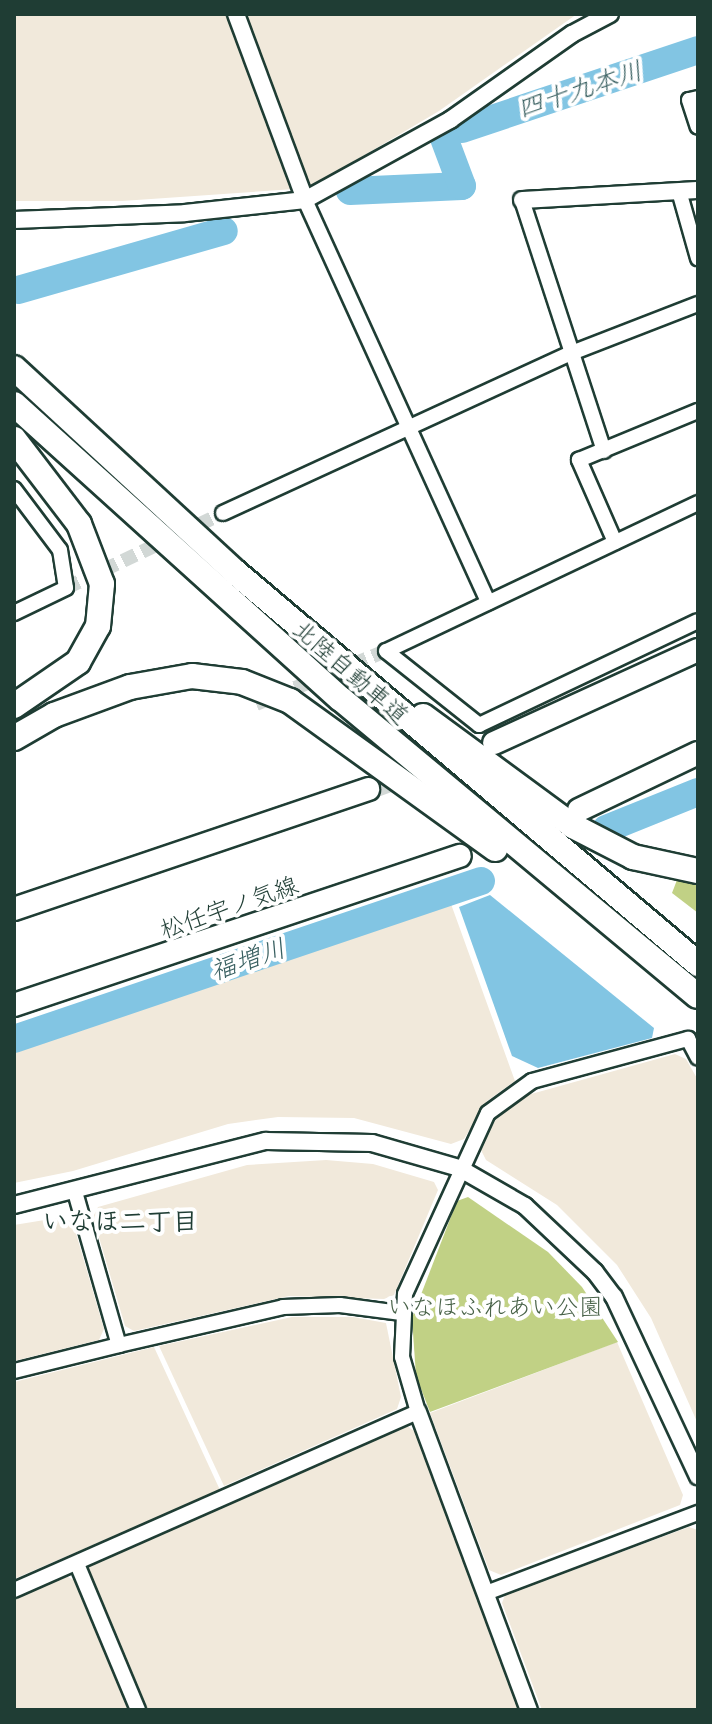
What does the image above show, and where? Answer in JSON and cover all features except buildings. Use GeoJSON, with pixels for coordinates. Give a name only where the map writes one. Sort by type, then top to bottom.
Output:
{"type":"FeatureCollection","features":[{"type":"Feature","properties":{"kind":"highway","name":"北陸自動車道"},"geometry":{"type":"LineString","coordinates":[[14,368],[234,571],[698,964]]}},
{"type":"Feature","properties":{"kind":"highway","name":"北陸自動車道"},"geometry":{"type":"LineString","coordinates":[[14,404],[341,699],[698,996]]}},
{"type":"Feature","properties":{"kind":"highway"},"geometry":{"type":"LineString","coordinates":[[14,439],[79,524],[102,584],[98,626],[90,645],[71,669],[14,706]]}},
{"type":"Feature","properties":{"kind":"highway"},"geometry":{"type":"LineString","coordinates":[[234,571],[573,826],[633,857],[698,871]]}},
{"type":"Feature","properties":{"kind":"highway"},"geometry":{"type":"LineString","coordinates":[[14,725],[164,679],[217,677],[267,690],[316,718],[657,963]]}},
{"type":"Feature","properties":{"kind":"highway"},"geometry":{"type":"LineString","coordinates":[[14,695],[43,690]]}},
{"type":"Feature","properties":{"kind":"highway"},"geometry":{"type":"LineString","coordinates":[[14,738],[54,715]]}},
{"type":"Feature","properties":{"kind":"main road"},"geometry":{"type":"LineString","coordinates":[[494,743],[698,650]]}},
{"type":"Feature","properties":{"kind":"main road"},"geometry":{"type":"LineString","coordinates":[[579,810],[698,753]]}},
{"type":"Feature","properties":{"kind":"main road"},"geometry":{"type":"LineString","coordinates":[[14,909],[368,789]]}},
{"type":"Feature","properties":{"kind":"main road","name":"松任宇ノ気線"},"geometry":{"type":"LineString","coordinates":[[14,1005],[460,856]]}},
{"type":"Feature","properties":{"kind":"street"},"geometry":{"type":"LineString","coordinates":[[236,14],[305,200],[405,427],[488,602]]}},
{"type":"Feature","properties":{"kind":"street"},"geometry":{"type":"LineString","coordinates":[[14,220],[185,213],[305,200],[415,141],[572,34],[610,14]]}},
{"type":"Feature","properties":{"kind":"street"},"geometry":{"type":"LineString","coordinates":[[698,98],[689,100],[698,127]]}},
{"type":"Feature","properties":{"kind":"street"},"geometry":{"type":"LineString","coordinates":[[604,451],[569,354],[522,200],[698,190]]}},
{"type":"Feature","properties":{"kind":"street"},"geometry":{"type":"LineString","coordinates":[[679,191],[698,258]]}},
{"type":"Feature","properties":{"kind":"street"},"geometry":{"type":"LineString","coordinates":[[223,513],[569,354],[698,304]]}},
{"type":"Feature","properties":{"kind":"street"},"geometry":{"type":"LineString","coordinates":[[615,542],[579,460],[698,411]]}},
{"type":"Feature","properties":{"kind":"street"},"geometry":{"type":"LineString","coordinates":[[14,489],[60,550],[66,588],[14,613]]}},
{"type":"Feature","properties":{"kind":"street"},"geometry":{"type":"LineString","coordinates":[[698,503],[386,651],[479,725],[698,621]]}},
{"type":"Feature","properties":{"kind":"street"},"geometry":{"type":"LineString","coordinates":[[529,1710],[418,1412],[402,1357],[401,1313],[411,1277],[459,1168],[488,1113],[520,1086],[693,1042],[698,1058]]}},
{"type":"Feature","properties":{"kind":"street"},"geometry":{"type":"LineString","coordinates":[[14,1205],[75,1192],[219,1150],[290,1139],[392,1147],[459,1168],[525,1206],[595,1272],[614,1297],[698,1476]]}},
{"type":"Feature","properties":{"kind":"street"},"geometry":{"type":"LineString","coordinates":[[75,1192],[119,1345]]}},
{"type":"Feature","properties":{"kind":"street"},"geometry":{"type":"LineString","coordinates":[[14,1371],[283,1307],[340,1305],[401,1313]]}},
{"type":"Feature","properties":{"kind":"street"},"geometry":{"type":"LineString","coordinates":[[14,1590],[418,1412]]}},
{"type":"Feature","properties":{"kind":"street"},"geometry":{"type":"LineString","coordinates":[[486,1593],[698,1513]]}},
{"type":"Feature","properties":{"kind":"street"},"geometry":{"type":"LineString","coordinates":[[77,1564],[138,1710]]}},
{"type":"Feature","properties":{"kind":"shaded area"},"geometry":{"type":"Polygon","coordinates":[[[14,14],[577,14],[439,111],[309,188],[122,201],[14,201],[14,14]]]}},
{"type":"Feature","properties":{"kind":"shaded area"},"geometry":{"type":"Polygon","coordinates":[[[451,904],[515,1081],[487,1101],[464,1139],[451,1144],[354,1118],[278,1117],[228,1124],[73,1171],[14,1183],[14,1051],[451,904]]]}},
{"type":"Feature","properties":{"kind":"shaded area"},"geometry":{"type":"Polygon","coordinates":[[[675,1054],[686,1059],[698,1080],[698,1424],[651,1318],[617,1265],[557,1205],[486,1160],[480,1148],[496,1119],[524,1096],[675,1054]]]}},
{"type":"Feature","properties":{"kind":"shaded area"},"geometry":{"type":"Polygon","coordinates":[[[326,1160],[373,1164],[434,1182],[438,1190],[394,1295],[384,1299],[289,1296],[134,1331],[125,1326],[93,1217],[98,1207],[247,1165],[326,1160]]]}},
{"type":"Feature","properties":{"kind":"shaded area"},"geometry":{"type":"Polygon","coordinates":[[[63,1217],[73,1223],[104,1329],[99,1340],[14,1361],[14,1225],[63,1217]]]}},
{"type":"Feature","properties":{"kind":"shaded area"},"geometry":{"type":"Polygon","coordinates":[[[292,1317],[353,1317],[386,1323],[401,1397],[397,1409],[224,1486],[159,1346],[292,1317]]]}},
{"type":"Feature","properties":{"kind":"shaded area"},"geometry":{"type":"Polygon","coordinates":[[[617,1342],[683,1495],[680,1505],[501,1575],[489,1570],[430,1413],[617,1342]]]}},
{"type":"Feature","properties":{"kind":"shaded area"},"geometry":{"type":"Polygon","coordinates":[[[154,1347],[220,1490],[14,1579],[14,1382],[154,1347]]]}},
{"type":"Feature","properties":{"kind":"shaded area"},"geometry":{"type":"Polygon","coordinates":[[[406,1425],[418,1434],[519,1710],[145,1710],[84,1568],[406,1425]]]}},
{"type":"Feature","properties":{"kind":"shaded area"},"geometry":{"type":"Polygon","coordinates":[[[689,1527],[698,1530],[698,1710],[542,1710],[502,1603],[505,1595],[689,1527]]]}},
{"type":"Feature","properties":{"kind":"shaded area"},"geometry":{"type":"Polygon","coordinates":[[[64,1575],[74,1580],[128,1710],[14,1710],[14,1596],[64,1575]]]}},
{"type":"Feature","properties":{"kind":"green space"},"geometry":{"type":"Polygon","coordinates":[[[677,880],[698,882],[698,913],[672,893],[677,880]]]}},
{"type":"Feature","properties":{"kind":"green space","name":"いなほふれあい公園"},"geometry":{"type":"Polygon","coordinates":[[[468,1197],[548,1252],[582,1287],[618,1342],[430,1412],[416,1376],[412,1318],[457,1201],[468,1197]]]}},
{"type":"Feature","properties":{"kind":"water"},"geometry":{"type":"Polygon","coordinates":[[[490,895],[654,1028],[652,1038],[538,1068],[512,1056],[459,907],[490,895]]]}},
{"type":"Feature","properties":{"kind":"waterway","name":"四十九本川"},"geometry":{"type":"LineString","coordinates":[[462,129],[698,50]]}},
{"type":"Feature","properties":{"kind":"waterway","name":"四十九本川"},"geometry":{"type":"LineString","coordinates":[[350,191],[462,186],[444,138]]}},
{"type":"Feature","properties":{"kind":"waterway","name":"四十九本川"},"geometry":{"type":"LineString","coordinates":[[18,290],[224,231]]}},
{"type":"Feature","properties":{"kind":"waterway","name":"福増川"},"geometry":{"type":"LineString","coordinates":[[606,829],[698,792]]}},
{"type":"Feature","properties":{"kind":"waterway","name":"福増川"},"geometry":{"type":"LineString","coordinates":[[14,1039],[481,881]]}},
{"type":"Feature","properties":{"kind":"tunnel"},"geometry":{"type":"LineString","coordinates":[[66,588],[223,513]]}},
{"type":"Feature","properties":{"kind":"tunnel"},"geometry":{"type":"LineString","coordinates":[[256,704],[386,651]]}},
{"type":"Feature","properties":{"kind":"tunnel"},"geometry":{"type":"LineString","coordinates":[[368,789],[469,752]]}},
{"type":"Feature","properties":{"kind":"district","name":"いなほ二丁目"},"geometry":{"type":"Point","coordinates":[120,1222]}}]}
